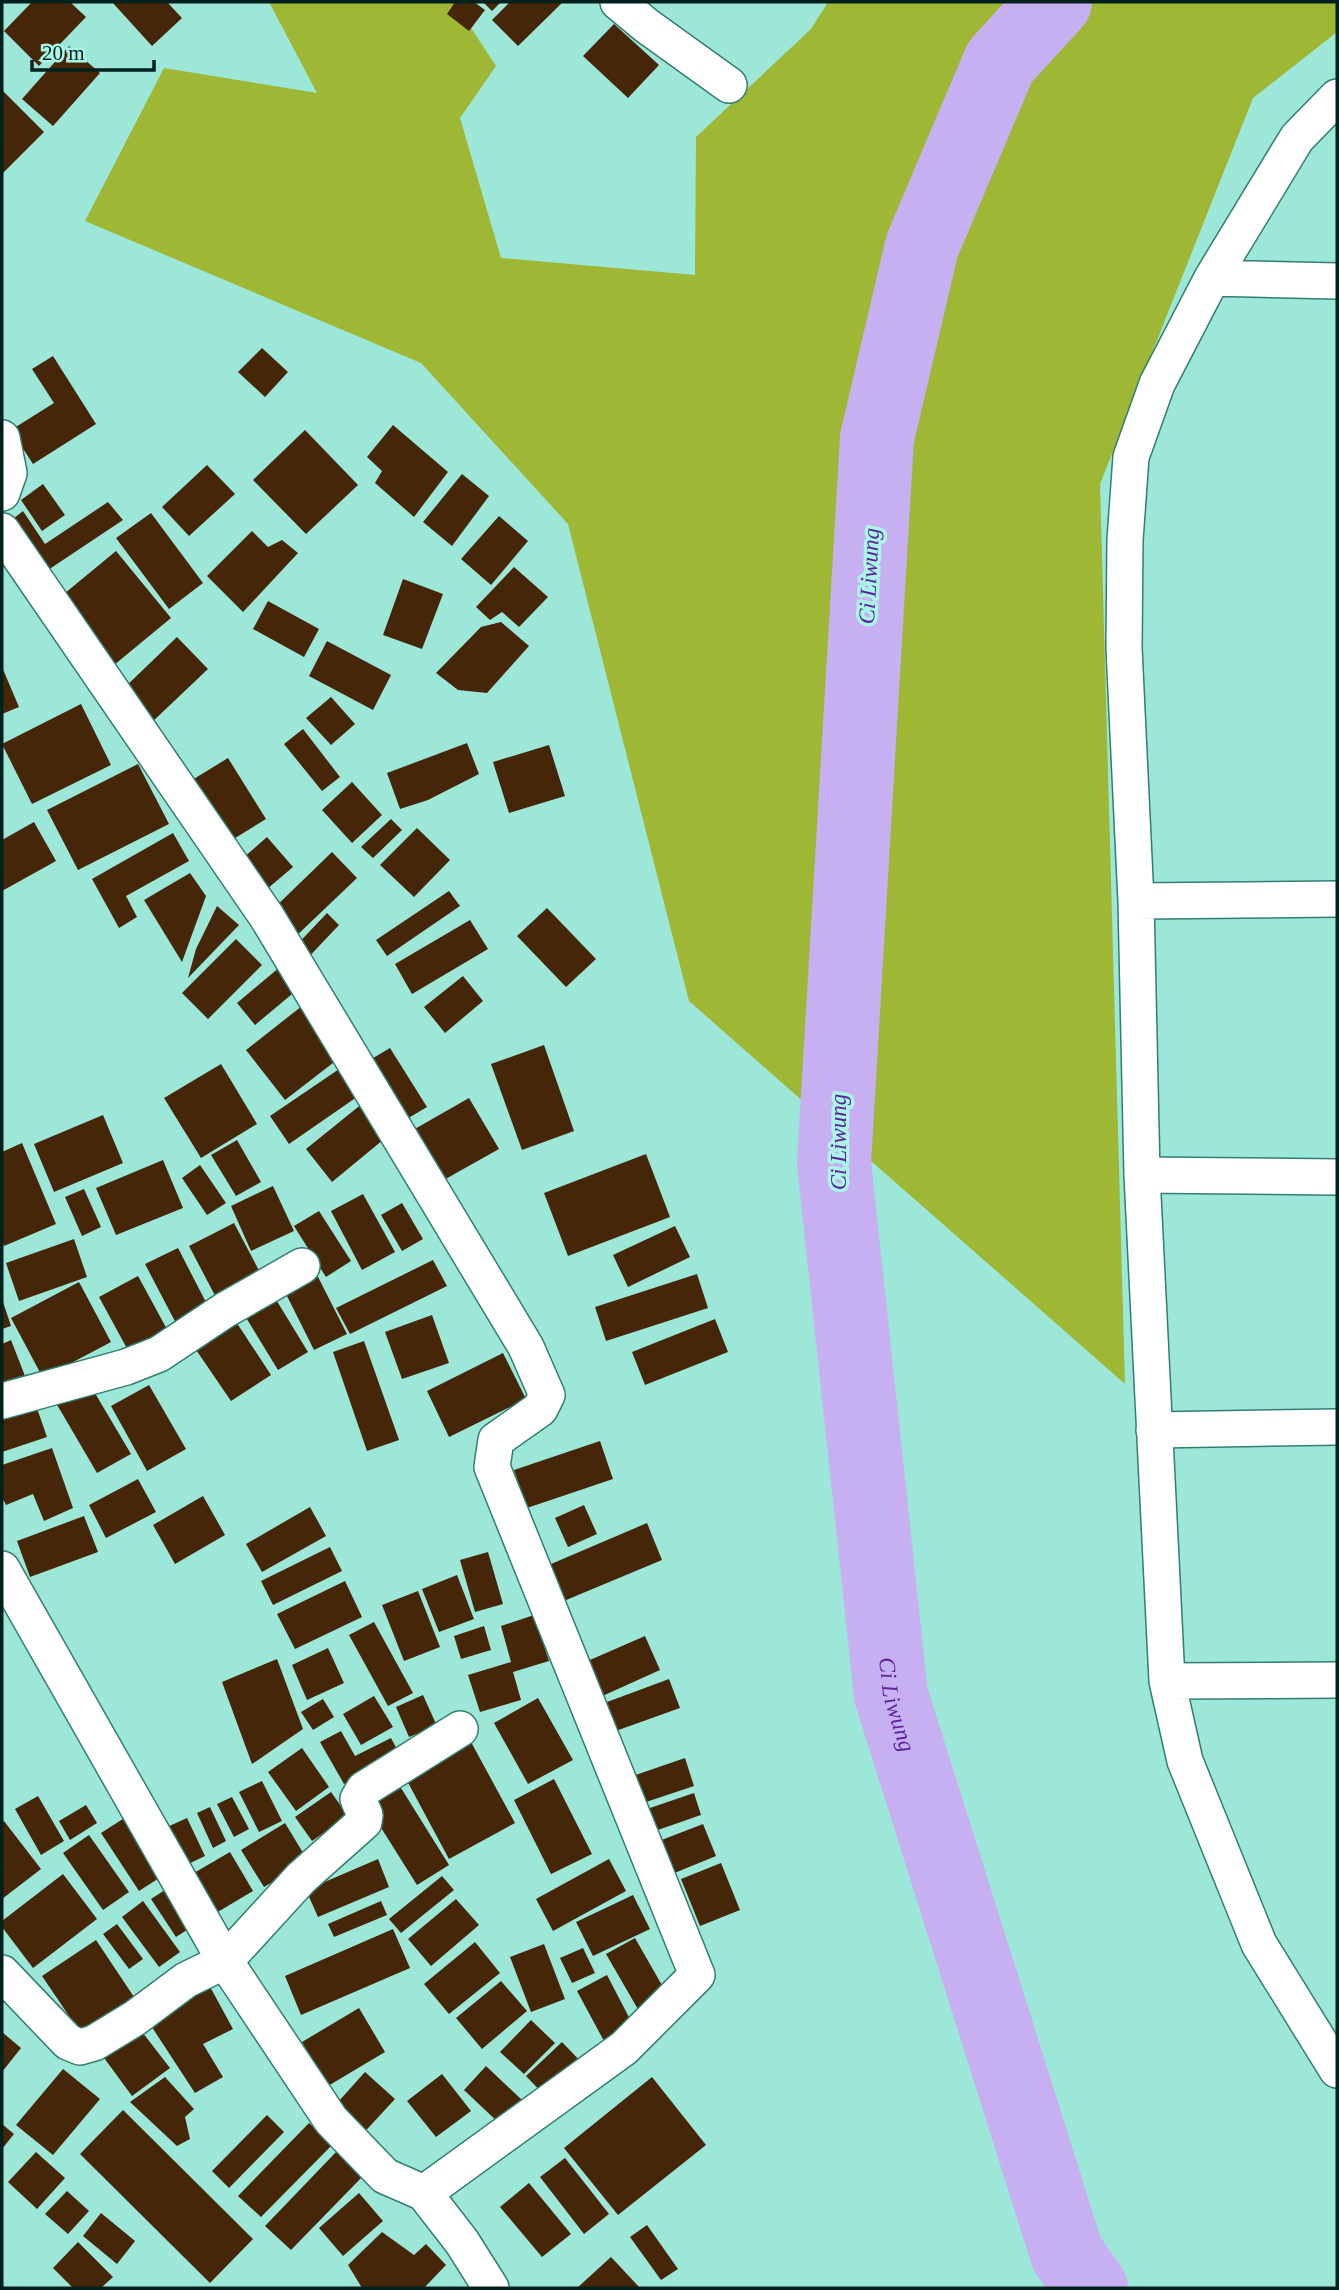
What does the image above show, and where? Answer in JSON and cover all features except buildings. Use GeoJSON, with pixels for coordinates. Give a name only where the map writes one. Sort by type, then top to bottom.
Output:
{"type":"FeatureCollection","features":[{"type":"Feature","properties":{"kind":"street"},"geometry":{"type":"LineString","coordinates":[[618,2],[729,85]]}},
{"type":"Feature","properties":{"kind":"street"},"geometry":{"type":"LineString","coordinates":[[1337,97],[1297,138],[1212,278],[1157,384],[1131,457],[1125,540],[1124,648],[1136,901],[1142,1175],[1167,1681],[1185,1761],[1259,1944],[1337,2070]]}},
{"type":"Feature","properties":{"kind":"street"},"geometry":{"type":"LineString","coordinates":[[1212,278],[1337,281]]}},
{"type":"Feature","properties":{"kind":"street"},"geometry":{"type":"LineString","coordinates":[[2,438],[9,473],[2,493]]}},
{"type":"Feature","properties":{"kind":"street"},"geometry":{"type":"LineString","coordinates":[[2,531],[267,917],[526,1347],[547,1395],[540,1409],[496,1440],[492,1467],[697,1975],[624,2048],[424,2193]]}},
{"type":"Feature","properties":{"kind":"street"},"geometry":{"type":"LineString","coordinates":[[1136,901],[1337,899]]}},
{"type":"Feature","properties":{"kind":"street"},"geometry":{"type":"LineString","coordinates":[[1142,1175],[1337,1177]]}},
{"type":"Feature","properties":{"kind":"street"},"geometry":{"type":"LineString","coordinates":[[2,1401],[126,1367],[159,1354],[225,1310],[302,1266]]}},
{"type":"Feature","properties":{"kind":"street"},"geometry":{"type":"LineString","coordinates":[[1154,1430],[1337,1427]]}},
{"type":"Feature","properties":{"kind":"street"},"geometry":{"type":"LineString","coordinates":[[2,1569],[225,1961],[331,2120],[385,2176],[424,2193],[462,2242],[491,2288]]}},
{"type":"Feature","properties":{"kind":"street"},"geometry":{"type":"LineString","coordinates":[[1167,1681],[1337,1680]]}},
{"type":"Feature","properties":{"kind":"street"},"geometry":{"type":"LineString","coordinates":[[2,1973],[68,2042],[80,2047],[94,2043],[135,2018],[186,1980],[225,1961],[301,1878],[364,1822],[365,1815],[358,1799],[364,1789],[460,1729]]}},
{"type":"Feature","properties":{"kind":"green space"},"geometry":{"type":"Polygon","coordinates":[[[269,2],[454,2],[496,66],[460,118],[501,258],[695,275],[696,137],[811,29],[828,2],[1337,2],[1337,32],[1253,98],[1100,484],[1125,1384],[689,1001],[568,524],[421,363],[85,221],[164,68],[317,93],[269,2]]]}},
{"type":"Feature","properties":{"kind":"waterway","name":"Ci Liwung"},"geometry":{"type":"LineString","coordinates":[[1055,2],[1000,62],[922,246],[877,438],[834,1163],[891,1695],[1067,2254],[1091,2288]]}}]}
